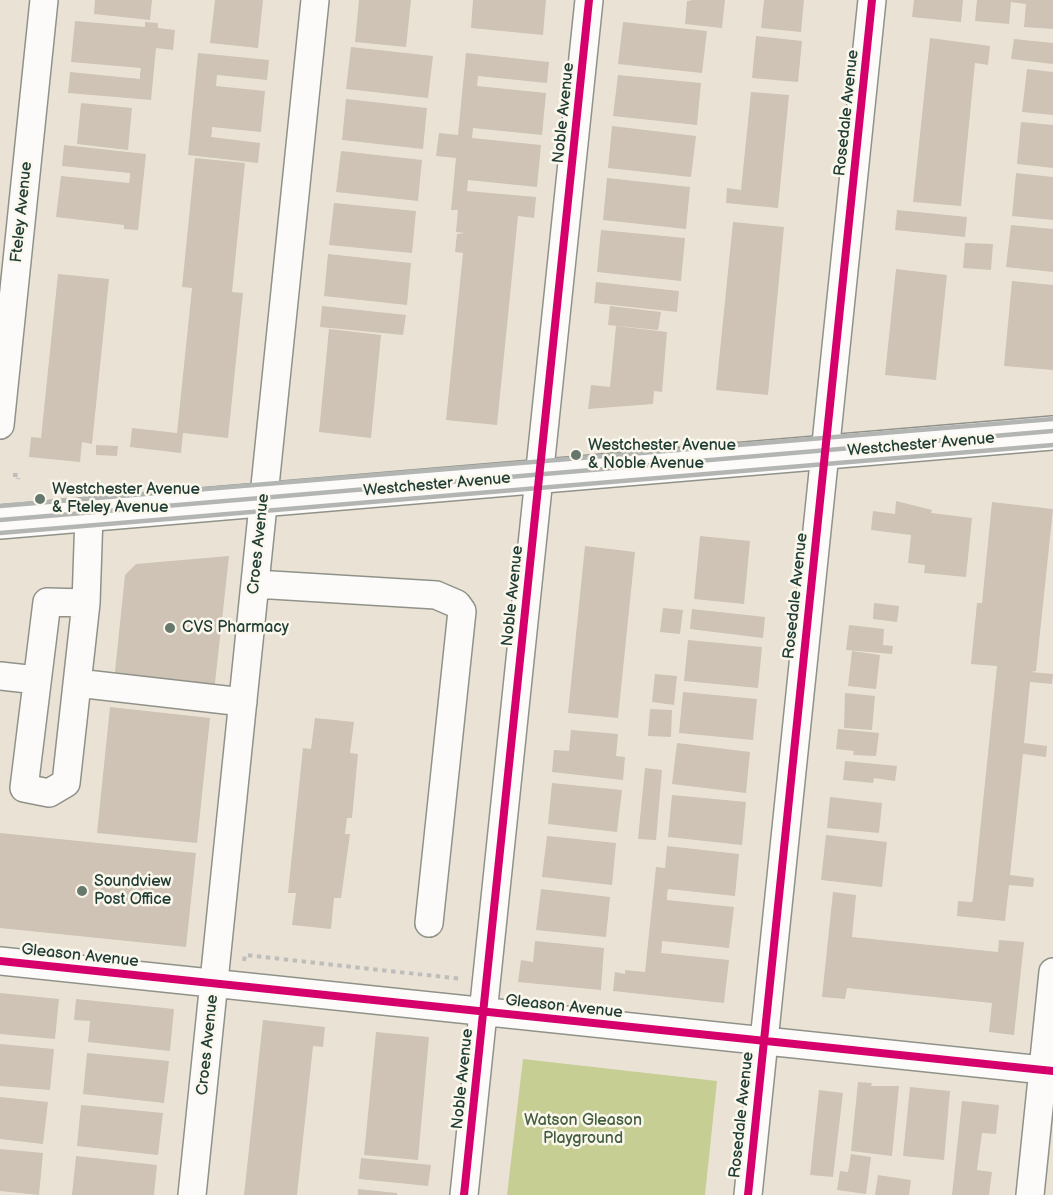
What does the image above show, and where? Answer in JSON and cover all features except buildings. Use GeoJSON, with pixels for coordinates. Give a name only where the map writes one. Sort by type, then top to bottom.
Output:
{"type":"FeatureCollection","features":[{"type":"Feature","properties":{"kind":"main road","name":"Westchester Avenue"},"geometry":{"type":"LineString","coordinates":[[0,522],[1053,433]]}},
{"type":"Feature","properties":{"kind":"street","name":"Fteley Avenue"},"geometry":{"type":"LineString","coordinates":[[0,425],[44,0]]}},
{"type":"Feature","properties":{"kind":"street","name":"Croes Avenue"},"geometry":{"type":"LineString","coordinates":[[192,1195],[315,0]]}},
{"type":"Feature","properties":{"kind":"street","name":"Noble Avenue"},"geometry":{"type":"LineString","coordinates":[[464,1195],[589,0]]}},
{"type":"Feature","properties":{"kind":"street","name":"Rosedale Avenue"},"geometry":{"type":"LineString","coordinates":[[748,1195],[872,0]]}},
{"type":"Feature","properties":{"kind":"street"},"geometry":{"type":"LineString","coordinates":[[86,603],[47,602],[24,788],[49,793],[66,783],[86,603],[89,515]]}},
{"type":"Feature","properties":{"kind":"street"},"geometry":{"type":"LineString","coordinates":[[255,584],[436,595],[457,604],[462,611],[429,923]]}},
{"type":"Feature","properties":{"kind":"street"},"geometry":{"type":"LineString","coordinates":[[0,676],[37,680]]}},
{"type":"Feature","properties":{"kind":"street"},"geometry":{"type":"LineString","coordinates":[[77,683],[243,702]]}},
{"type":"Feature","properties":{"kind":"street","name":"Gleason Avenue"},"geometry":{"type":"LineString","coordinates":[[0,961],[1048,1071]]}},
{"type":"Feature","properties":{"kind":"street"},"geometry":{"type":"LineString","coordinates":[[1030,1195],[1048,1071],[1053,972]]}},
{"type":"Feature","properties":{"kind":"path"},"geometry":{"type":"LineString","coordinates":[[13,475],[19,475],[18,479]]}},
{"type":"Feature","properties":{"kind":"path"},"geometry":{"type":"LineString","coordinates":[[244,961],[245,955],[462,979]]}},
{"type":"Feature","properties":{"kind":"green space","name":"Watson Gleason Playground"},"geometry":{"type":"Polygon","coordinates":[[[523,1059],[717,1081],[705,1195],[507,1195],[523,1059]]]}},
{"type":"Feature","properties":{"kind":"railway"},"geometry":{"type":"LineString","coordinates":[[0,506],[1053,419]]}},
{"type":"Feature","properties":{"kind":"railway"},"geometry":{"type":"LineString","coordinates":[[0,520],[1053,431]]}},
{"type":"Feature","properties":{"kind":"railway"},"geometry":{"type":"LineString","coordinates":[[0,533],[1053,445]]}},
{"type":"Feature","properties":{"kind":"cycle path"},"geometry":{"type":"LineString","coordinates":[[464,1195],[589,0]]}},
{"type":"Feature","properties":{"kind":"cycle path"},"geometry":{"type":"LineString","coordinates":[[748,1195],[872,0]]}},
{"type":"Feature","properties":{"kind":"cycle path"},"geometry":{"type":"LineString","coordinates":[[0,961],[1053,1071]]}},
{"type":"Feature","properties":{"kind":"place","name":"Westchester Avenue & Noble Avenue"},"geometry":{"type":"Point","coordinates":[576,455]}},
{"type":"Feature","properties":{"kind":"place","name":"Westchester Avenue & Fteley Avenue"},"geometry":{"type":"Point","coordinates":[40,499]}},
{"type":"Feature","properties":{"kind":"place","name":"CVS Pharmacy"},"geometry":{"type":"Point","coordinates":[170,628]}},
{"type":"Feature","properties":{"kind":"place","name":"Soundview Post Office"},"geometry":{"type":"Point","coordinates":[82,891]}}]}
